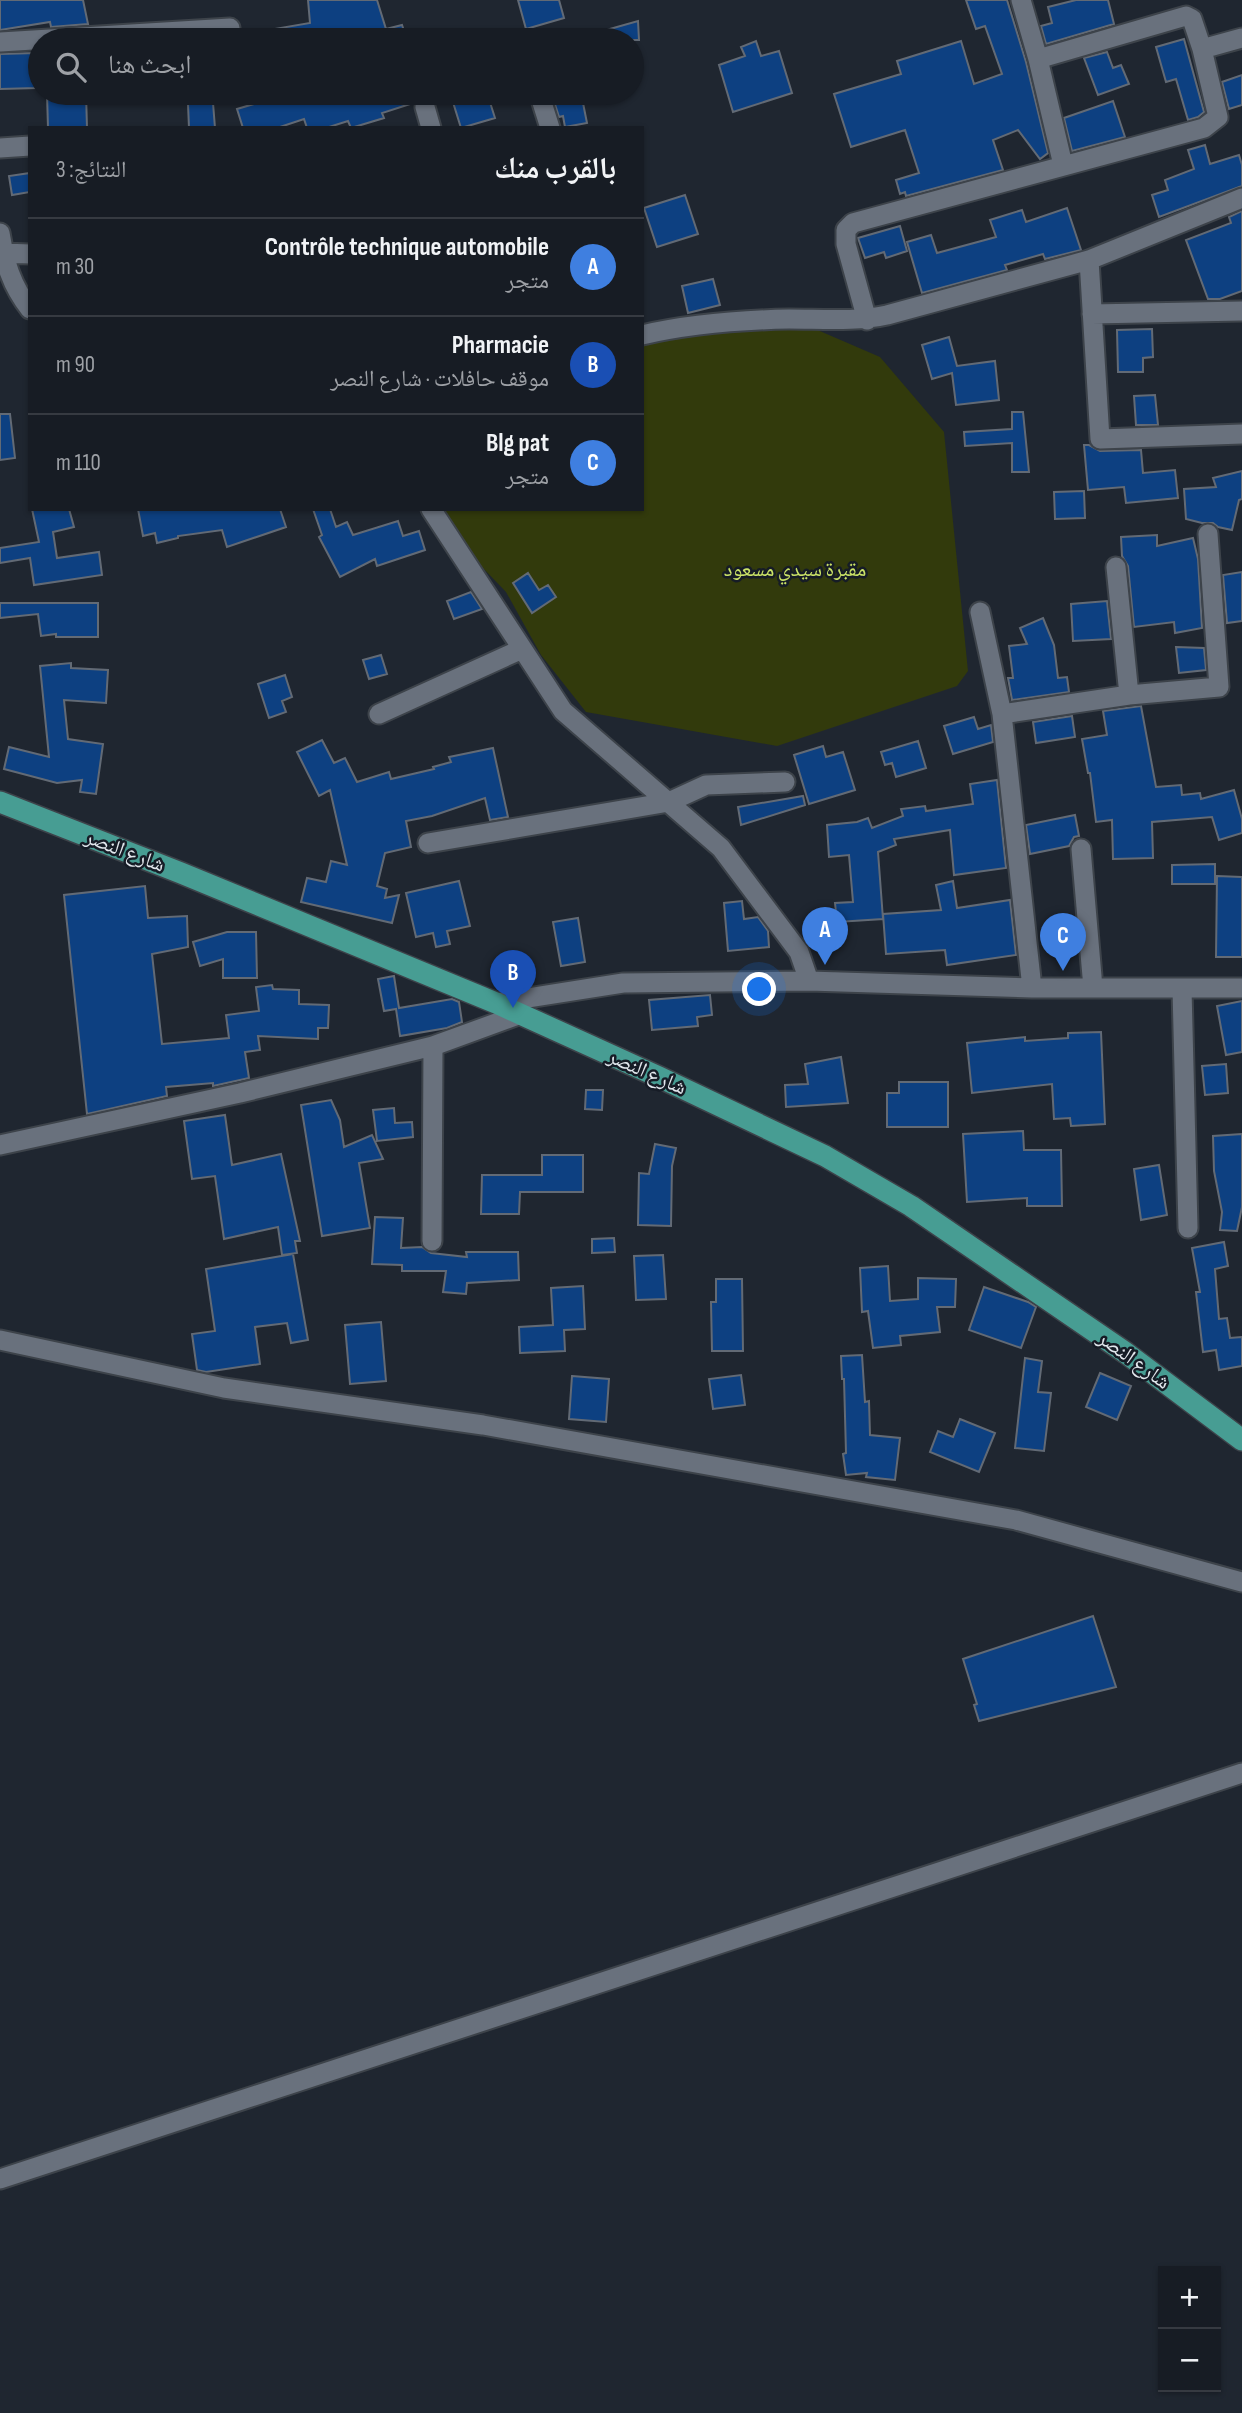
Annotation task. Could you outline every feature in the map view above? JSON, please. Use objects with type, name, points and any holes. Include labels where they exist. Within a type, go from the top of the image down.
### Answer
[{"type":"main road","name":"شارع النصر","points":[[3,808],[181,873],[496,1003],[825,1156],[911,1206],[1126,1353],[1242,1440]]},
{"type":"street","points":[[1021,0],[1063,166]]},
{"type":"street","points":[[867,320],[846,244],[846,230],[853,223],[1204,128],[1218,117],[1202,49],[1192,19],[1186,16],[1038,59]]},
{"type":"street","points":[[1202,49],[1242,38]]},
{"type":"street","points":[[0,42],[28,40]]},
{"type":"street","points":[[543,105],[549,126]]},
{"type":"street","points":[[425,107],[430,126]]},
{"type":"street","points":[[0,148],[28,146]]},
{"type":"street","points":[[644,335],[673,328],[787,319],[867,320],[1090,260],[1242,198]]},
{"type":"street","points":[[28,253],[2,243],[8,292],[28,307]]},
{"type":"street","points":[[1090,260],[1100,439],[1242,434]]},
{"type":"street","points":[[1092,314],[1242,311]]},
{"type":"street","points":[[432,511],[563,711],[721,848],[799,951],[809,981]]},
{"type":"street","points":[[1002,714],[1129,695],[1219,687],[1208,534]]},
{"type":"street","points":[[1115,567],[1129,695]]},
{"type":"street","points":[[980,612],[1002,714],[1032,988]]},
{"type":"street","points":[[379,714],[522,649]]},
{"type":"street","points":[[428,843],[669,803],[706,785],[785,782]]},
{"type":"street","points":[[1081,849],[1094,989]]},
{"type":"street","points":[[496,1003],[623,982],[809,981],[1032,988],[1242,988]]},
{"type":"street","points":[[1182,989],[1188,1228]]},
{"type":"street","points":[[0,1145],[240,1093],[433,1046],[517,1015]]},
{"type":"street","points":[[432,1241],[433,1046]]},
{"type":"street","points":[[0,1340],[224,1388],[483,1425],[1016,1520],[1242,1581]]},
{"type":"street","points":[[0,2179],[1242,1773]]},
{"type":"green space","name":"مقبرة سيدي مسعود","points":[[792,319],[880,357],[944,432],[968,671],[957,686],[777,746],[586,712],[541,655],[506,592],[457,541],[439,511],[644,511],[644,332]]},
{"type":"building","points":[[0,0],[83,0],[88,24],[51,27],[50,22],[0,30]]},
{"type":"building","points":[[308,0],[377,0],[386,28],[281,28],[310,23]]},
{"type":"building","points":[[518,0],[559,0],[564,18],[526,28]]},
{"type":"building","points":[[966,0],[1007,0],[1026,62],[1048,153],[1040,159],[1018,130],[993,140],[1003,170],[906,196],[905,192],[900,194],[896,180],[919,173],[905,130],[851,147],[834,94],[901,74],[897,61],[961,41],[974,84],[1002,74],[985,26],[976,29]]},
{"type":"building","points":[[1076,0],[1108,0],[1114,24],[1046,44],[1041,26],[1052,23],[1048,7]]},
{"type":"building","points":[[638,21],[638,28],[613,28]]},
{"type":"building","points":[[1184,39],[1204,112],[1188,120],[1176,79],[1166,82],[1156,47]]},
{"type":"building","points":[[756,41],[761,56],[779,51],[792,93],[733,112],[719,65],[745,56],[741,47]]},
{"type":"building","points":[[1107,52],[1113,68],[1121,65],[1129,84],[1098,95],[1084,58]]},
{"type":"building","points":[[28,53],[28,88],[0,89],[0,54]]},
{"type":"building","points":[[1242,75],[1242,105],[1229,109],[1222,82]]},
{"type":"building","points":[[1113,101],[1125,137],[1072,151],[1064,118]]},
{"type":"building","points":[[47,105],[86,105],[87,126],[48,126]]},
{"type":"building","points":[[188,105],[213,105],[215,126],[189,126]]},
{"type":"building","points":[[251,105],[407,105],[382,113],[384,118],[358,126],[350,126],[348,121],[332,126],[306,126],[304,119],[283,126],[242,126],[237,109]]},
{"type":"building","points":[[454,105],[491,105],[495,118],[460,126]]},
{"type":"building","points":[[555,105],[583,105],[587,123],[565,126],[563,116],[559,117]]},
{"type":"building","points":[[1205,145],[1210,164],[1239,155],[1242,186],[1159,217],[1152,195],[1168,190],[1165,180],[1194,169],[1188,150]]},
{"type":"building","points":[[28,173],[28,192],[12,195],[9,176]]},
{"type":"building","points":[[685,195],[698,234],[657,247],[644,208]]},
{"type":"building","points":[[1067,208],[1081,250],[1045,259],[1043,254],[1005,265],[1007,270],[922,293],[907,242],[931,235],[937,253],[996,237],[990,220],[1022,210],[1026,222]]},
{"type":"building","points":[[1242,211],[1242,291],[1220,299],[1208,299],[1186,240],[1231,223],[1229,217]]},
{"type":"building","points":[[900,226],[907,251],[886,258],[884,252],[865,258],[858,238]]},
{"type":"building","points":[[713,279],[720,305],[688,313],[682,286]]},
{"type":"building","points":[[1152,329],[1153,357],[1143,358],[1143,372],[1118,372],[1117,330]]},
{"type":"building","points":[[949,337],[957,366],[995,361],[999,400],[956,405],[952,373],[932,379],[922,345]]},
{"type":"building","points":[[1155,395],[1158,425],[1136,425],[1134,396]]},
{"type":"building","points":[[1012,412],[1023,412],[1029,472],[1012,472],[1012,443],[965,446],[964,432],[1012,429]]},
{"type":"building","points":[[0,414],[10,414],[15,458],[0,460]]},
{"type":"building","points":[[1084,445],[1100,451],[1141,450],[1143,473],[1175,470],[1178,498],[1126,503],[1124,487],[1088,490]]},
{"type":"building","points":[[1242,471],[1242,499],[1239,500],[1232,530],[1213,523],[1186,519],[1184,489],[1216,487],[1213,478]]},
{"type":"building","points":[[1084,491],[1085,518],[1055,519],[1054,492]]},
{"type":"building","points":[[32,511],[70,511],[74,527],[53,532],[57,558],[99,552],[102,575],[34,585],[30,558],[0,563],[0,548],[39,542]]},
{"type":"building","points":[[138,511],[281,511],[286,527],[227,547],[222,530],[178,536],[157,543],[155,533],[143,536]]},
{"type":"building","points":[[314,511],[331,511],[336,527],[347,522],[353,535],[398,521],[403,536],[419,531],[425,550],[377,566],[375,559],[340,577],[319,537],[322,535]]},
{"type":"building","points":[[1157,535],[1157,546],[1193,538],[1198,559],[1202,628],[1175,633],[1174,622],[1134,627],[1128,566],[1122,556],[1121,537]]},
{"type":"building","points":[[1242,572],[1242,621],[1227,623],[1223,575]]},
{"type":"building","points":[[528,573],[539,590],[548,585],[556,597],[532,613],[513,583]]},
{"type":"building","points":[[471,592],[482,609],[454,619],[447,601]]},
{"type":"building","points":[[1107,601],[1111,639],[1073,641],[1071,604]]},
{"type":"building","points":[[0,603],[98,603],[98,637],[56,637],[56,634],[41,636],[38,614],[0,618]]},
{"type":"building","points":[[1043,618],[1054,645],[1058,678],[1067,677],[1069,692],[1012,700],[1008,678],[1013,678],[1009,646],[1027,644],[1020,628]]},
{"type":"building","points":[[1176,647],[1204,648],[1206,670],[1179,673]]},
{"type":"building","points":[[381,655],[387,674],[369,679],[363,660]]},
{"type":"building","points":[[71,663],[71,668],[108,670],[106,703],[64,700],[68,739],[103,744],[96,794],[80,792],[82,780],[57,783],[4,769],[9,747],[49,757],[40,666]]},
{"type":"building","points":[[285,675],[292,697],[282,701],[286,712],[269,718],[258,684]]},
{"type":"building","points":[[1141,706],[1156,787],[1181,785],[1182,795],[1200,793],[1201,799],[1234,790],[1242,819],[1242,833],[1219,840],[1212,817],[1152,822],[1153,858],[1113,859],[1112,820],[1096,822],[1090,773],[1082,739],[1107,735],[1103,711]]},
{"type":"building","points":[[1072,716],[1075,737],[1036,743],[1033,722]]},
{"type":"building","points":[[974,717],[978,729],[991,725],[993,742],[953,754],[944,726]]},
{"type":"building","points":[[322,740],[334,763],[345,758],[357,782],[389,772],[391,779],[434,769],[433,767],[451,762],[449,757],[493,748],[508,817],[490,820],[485,798],[432,816],[406,821],[411,847],[385,853],[377,886],[387,889],[385,898],[399,895],[392,923],[301,902],[307,878],[326,882],[331,861],[347,865],[330,790],[319,796],[297,752]]},
{"type":"building","points":[[918,741],[926,768],[896,777],[892,763],[885,765],[881,752]]},
{"type":"building","points":[[823,746],[826,757],[843,752],[855,790],[809,804],[794,755]]},
{"type":"building","points":[[997,780],[1006,868],[954,875],[950,830],[894,839],[896,845],[878,852],[883,919],[837,922],[835,903],[853,902],[849,855],[829,857],[827,825],[868,818],[872,828],[903,816],[901,809],[925,806],[926,811],[973,804],[970,784]]},
{"type":"building","points":[[803,796],[805,805],[741,825],[738,807]]},
{"type":"building","points":[[1075,815],[1079,836],[1074,837],[1069,846],[1030,854],[1026,825]]},
{"type":"building","points":[[1215,864],[1215,884],[1172,884],[1172,865]]},
{"type":"building","points":[[1217,876],[1242,877],[1242,957],[1216,957]]},
{"type":"building","points":[[459,881],[470,926],[447,931],[450,944],[436,947],[433,933],[416,937],[406,893]]},
{"type":"building","points":[[953,881],[957,908],[1010,900],[1016,955],[947,965],[945,950],[886,954],[883,914],[941,910],[936,885]]},
{"type":"building","points":[[145,886],[148,918],[187,916],[188,947],[152,954],[162,1044],[229,1038],[226,1015],[259,1011],[256,987],[272,985],[273,989],[299,990],[299,1004],[329,1005],[328,1028],[318,1028],[318,1039],[258,1036],[260,1050],[245,1052],[249,1078],[213,1086],[213,1083],[166,1087],[167,1096],[87,1114],[64,895]]},
{"type":"building","points":[[742,901],[744,919],[758,917],[768,931],[769,947],[728,951],[724,903]]},
{"type":"building","points":[[578,918],[585,962],[561,966],[553,922]]},
{"type":"building","points":[[227,932],[256,932],[257,978],[223,978],[223,959],[200,966],[193,942]]},
{"type":"building","points":[[394,976],[399,1008],[452,999],[459,1002],[462,1022],[447,1028],[400,1036],[396,1009],[384,1011],[378,979]]},
{"type":"building","points":[[710,995],[712,1015],[697,1017],[698,1026],[652,1030],[649,1000]]},
{"type":"building","points":[[1242,1001],[1242,1052],[1226,1055],[1217,1006]]},
{"type":"building","points":[[1101,1032],[1105,1124],[1071,1126],[1070,1118],[1054,1119],[1052,1084],[972,1093],[967,1043],[1025,1037],[1025,1041],[1068,1038],[1068,1033]]},
{"type":"building","points":[[841,1057],[848,1103],[786,1107],[785,1085],[808,1084],[805,1064]]},
{"type":"building","points":[[1226,1064],[1228,1093],[1205,1095],[1202,1066]]},
{"type":"building","points":[[899,1082],[948,1082],[948,1127],[887,1127],[887,1093],[899,1093]]},
{"type":"building","points":[[586,1090],[603,1090],[602,1110],[585,1109]]},
{"type":"building","points":[[331,1100],[340,1120],[344,1147],[372,1135],[383,1159],[359,1163],[370,1228],[322,1236],[301,1105]]},
{"type":"building","points":[[394,1108],[395,1123],[412,1122],[413,1137],[377,1141],[373,1110]]},
{"type":"building","points":[[225,1115],[232,1165],[281,1154],[300,1241],[295,1241],[297,1253],[282,1255],[278,1227],[224,1239],[215,1176],[192,1179],[184,1121]]},
{"type":"building","points":[[1023,1131],[1024,1150],[1061,1150],[1062,1206],[1027,1206],[1027,1198],[967,1202],[963,1134]]},
{"type":"building","points":[[1242,1134],[1242,1207],[1237,1231],[1220,1230],[1222,1212],[1214,1171],[1213,1136]]},
{"type":"building","points":[[655,1144],[676,1148],[672,1166],[671,1226],[638,1225],[639,1173],[649,1174]]},
{"type":"building","points":[[542,1155],[583,1155],[583,1192],[520,1192],[519,1214],[481,1214],[482,1175],[542,1175]]},
{"type":"building","points":[[1159,1165],[1167,1215],[1141,1220],[1134,1169]]},
{"type":"building","points":[[375,1217],[403,1218],[401,1248],[422,1247],[431,1253],[467,1257],[466,1252],[518,1252],[519,1280],[467,1283],[466,1294],[443,1292],[446,1271],[402,1271],[402,1265],[372,1264]]},
{"type":"building","points":[[614,1238],[615,1252],[592,1253],[592,1239]]},
{"type":"building","points":[[1224,1242],[1228,1266],[1215,1269],[1219,1319],[1227,1318],[1230,1338],[1242,1337],[1242,1366],[1219,1370],[1216,1350],[1203,1352],[1196,1292],[1200,1292],[1192,1248]]},
{"type":"building","points":[[293,1254],[308,1340],[291,1343],[287,1323],[255,1327],[260,1364],[206,1372],[197,1370],[192,1334],[215,1331],[206,1269]]},
{"type":"building","points":[[663,1255],[666,1299],[636,1300],[634,1256]]},
{"type":"building","points":[[888,1266],[890,1301],[918,1299],[918,1278],[956,1279],[955,1307],[937,1307],[940,1332],[900,1336],[901,1345],[873,1348],[868,1311],[862,1312],[860,1268]]},
{"type":"building","points":[[716,1279],[742,1279],[743,1351],[712,1351],[711,1302],[716,1302]]},
{"type":"building","points":[[583,1286],[585,1329],[564,1330],[565,1351],[520,1353],[519,1327],[553,1325],[551,1288]]},
{"type":"building","points":[[984,1287],[1036,1307],[1021,1348],[969,1330]]},
{"type":"building","points":[[381,1322],[386,1381],[350,1384],[345,1325]]},
{"type":"building","points":[[862,1355],[865,1402],[869,1401],[870,1435],[900,1438],[895,1480],[866,1477],[867,1473],[846,1475],[843,1454],[846,1453],[841,1356]]},
{"type":"building","points":[[1025,1358],[1042,1361],[1038,1392],[1051,1393],[1044,1451],[1015,1448]]},
{"type":"building","points":[[1100,1373],[1131,1386],[1117,1420],[1086,1407]]},
{"type":"building","points":[[741,1375],[745,1405],[713,1409],[709,1379]]},
{"type":"building","points":[[572,1376],[609,1379],[606,1422],[569,1419]]},
{"type":"building","points":[[960,1419],[995,1433],[979,1472],[930,1452],[938,1431],[953,1437]]},
{"type":"building","points":[[1093,1616],[1116,1687],[979,1721],[974,1705],[977,1704],[963,1659]]},
{"type":"place","name":"Contrôle technique automobile","points":[[825,965]]},
{"type":"place","name":"Blg pat","points":[[1063,971]]},
{"type":"place","name":"Pharmacie","points":[[513,1008]]}]
